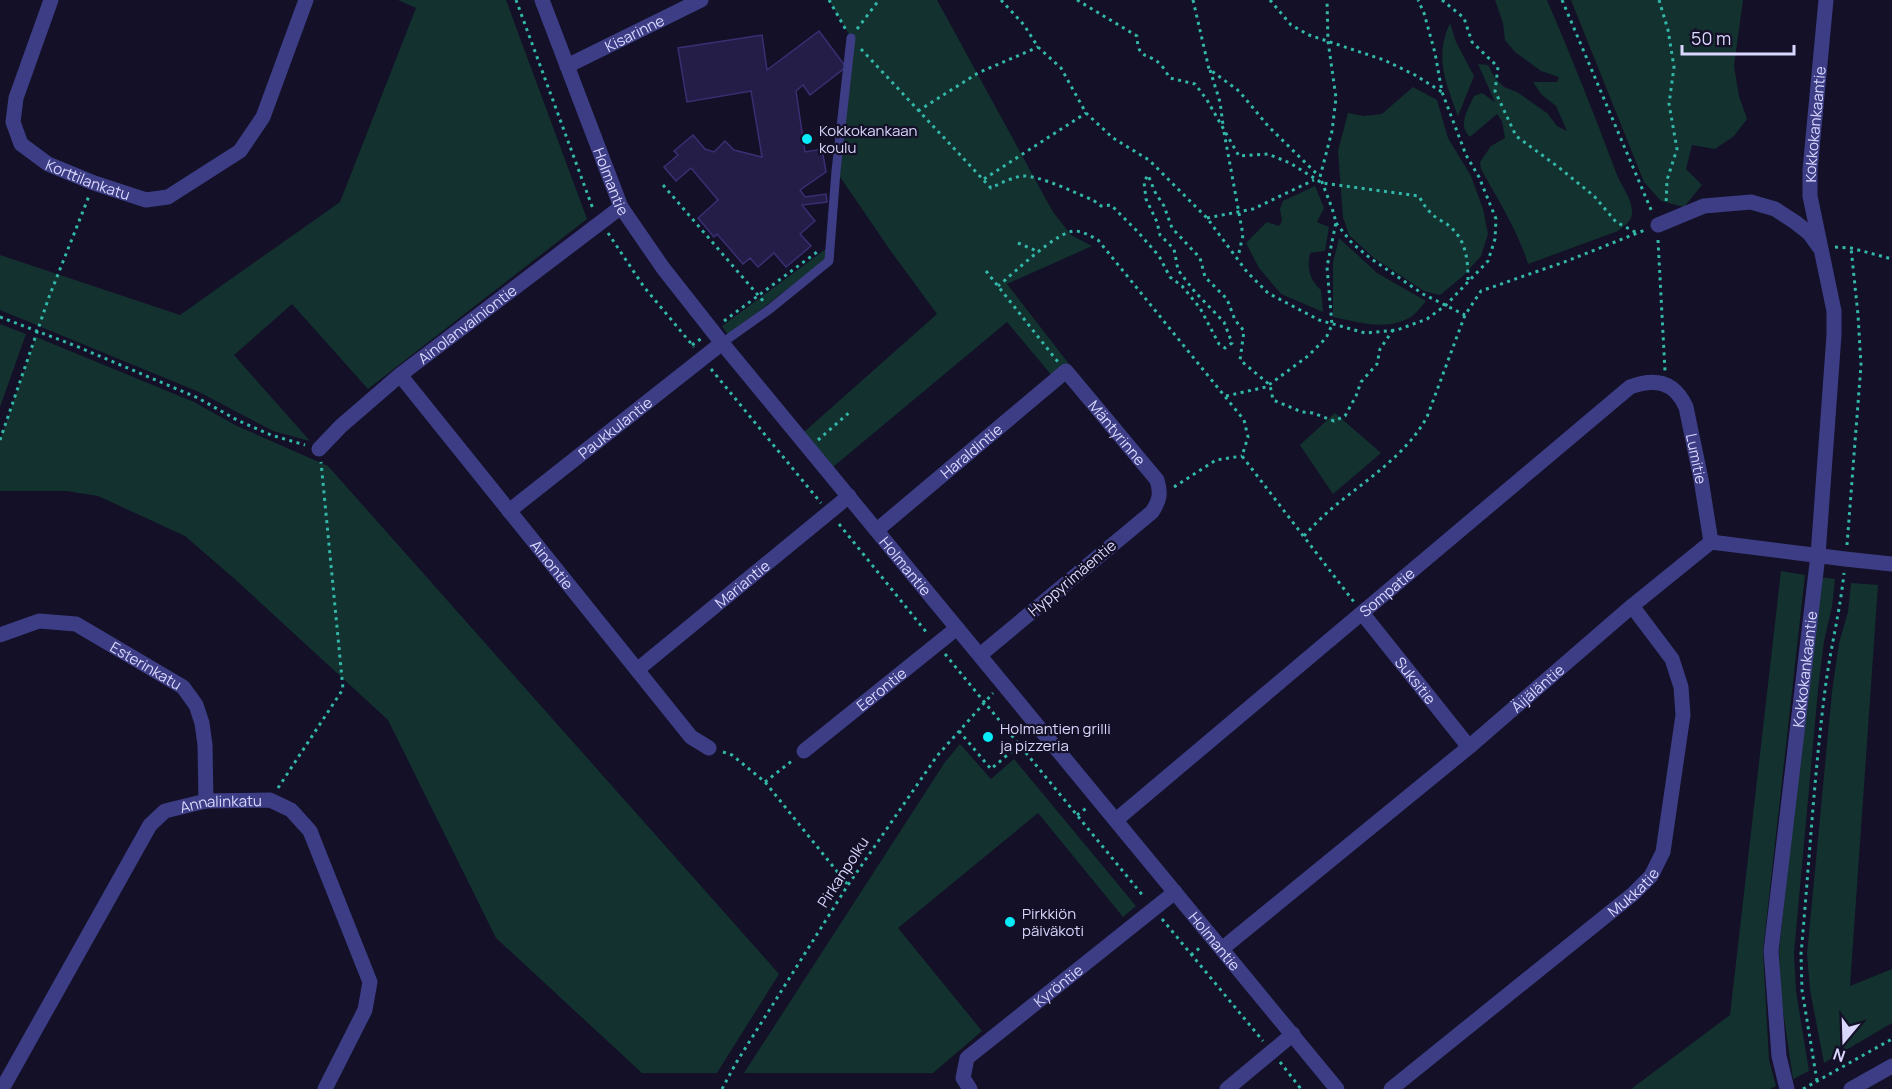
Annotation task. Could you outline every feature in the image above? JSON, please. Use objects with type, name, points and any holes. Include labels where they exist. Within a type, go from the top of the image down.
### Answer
[{"type":"street","name":"Korttilankatu","points":[[51,0],[16,98],[13,122],[21,144],[48,164],[94,183],[146,200],[168,197],[240,151],[263,117],[306,0]]},
{"type":"street","name":"Holmantie","points":[[542,0],[621,207],[663,268],[1337,1089]]},
{"type":"street","name":"Kisarinne","points":[[567,66],[701,0]]},
{"type":"street","name":"Kokkokankaantie","points":[[1788,1089],[1779,1056],[1771,951],[1818,555],[1834,335],[1834,311],[1810,196],[1810,170],[1826,0]]},
{"type":"street","points":[[1658,225],[1704,206],[1751,202],[1775,209],[1795,222],[1809,233],[1821,249]]},
{"type":"street","name":"Ainolanvainiontie","points":[[319,449],[341,426],[400,375],[621,207]]},
{"type":"street","name":"Paukkulantie","points":[[509,511],[702,358],[717,336]]},
{"type":"street","name":"Mäntyrinne","points":[[1066,371],[1157,480],[1160,497]]},
{"type":"street","name":"Haraldintie","points":[[877,530],[1066,371]]},
{"type":"street","name":"Ainontie","points":[[400,375],[691,737],[709,748]]},
{"type":"street","name":"Sompatie","points":[[1116,820],[1630,387],[1643,382],[1666,385]]},
{"type":"street","name":"Lumitie","points":[[1666,385],[1682,398],[1686,407],[1701,478],[1711,542]]},
{"type":"street","name":"Mariantie","points":[[637,670],[849,496]]},
{"type":"street","name":"Hyppyrimäentie","points":[[980,655],[1152,512],[1160,497]]},
{"type":"street","points":[[1711,542],[1892,564]]},
{"type":"street","name":"Äijäläntie","points":[[1223,948],[1468,747],[1632,606],[1711,542]]},
{"type":"street","name":"Mukkatie","points":[[1391,1089],[1633,894],[1651,876],[1663,852],[1683,715],[1681,687],[1672,659],[1632,606]]},
{"type":"street","name":"Suksitie","points":[[1362,613],[1468,747]]},
{"type":"street","name":"Esterinkatu","points":[[0,635],[39,621],[76,624],[183,687],[196,705],[202,723],[205,745],[206,801]]},
{"type":"street","name":"Eerontie","points":[[804,751],[957,628]]},
{"type":"street","name":"Annalinkatu","points":[[2,1089],[150,825],[165,811],[206,801],[270,800],[291,810],[310,831],[370,982],[365,1010],[325,1089]]},
{"type":"street","name":"Kyröntie","points":[[970,1089],[963,1078],[968,1058],[1175,892]]},
{"type":"street","points":[[1227,1089],[1293,1034]]},
{"type":"street","points":[[1851,1089],[1892,1066]]},
{"type":"lane","points":[[717,336],[770,309],[829,261],[851,38]]},
{"type":"path","points":[[516,0],[593,210],[644,287],[1301,1089]]},
{"type":"path","points":[[829,0],[851,38],[991,188],[1021,176],[1034,177],[1093,200],[1101,206],[1111,205],[1159,256],[1170,277],[1182,286],[1200,308],[1219,344],[1225,348],[1232,344],[1224,322],[1195,292],[1178,270],[1174,249],[1160,235],[1157,222],[1146,199],[1144,182],[1148,175],[1172,228],[1200,258],[1205,277],[1227,299],[1235,320],[1244,331],[1240,360],[1270,385],[1273,400],[1302,412],[1334,421],[1345,416],[1356,396],[1360,382],[1377,364],[1380,349],[1393,330]]},
{"type":"path","points":[[851,38],[879,0]]},
{"type":"path","points":[[1002,0],[1024,25],[1038,47],[1061,68],[1086,113],[1113,138],[1149,160],[1207,218],[1238,259],[1268,293],[1292,307],[1332,324],[1365,333],[1393,330],[1427,319],[1446,305],[1488,261],[1495,239],[1496,219],[1479,177],[1466,155],[1442,92],[1432,43],[1418,0]]},
{"type":"path","points":[[1077,0],[1137,36],[1137,47],[1144,56],[1160,63],[1170,78],[1195,84],[1207,100],[1239,156],[1268,154],[1290,163],[1322,183],[1419,196],[1425,208],[1448,224],[1464,244],[1468,259],[1468,282]]},
{"type":"path","points":[[1193,0],[1209,69],[1220,102],[1243,235],[1238,259]]},
{"type":"path","points":[[1270,0],[1291,25],[1309,35],[1384,60],[1415,75],[1442,92]]},
{"type":"path","points":[[1320,177],[1332,131],[1336,98],[1328,40],[1327,0]]},
{"type":"path","points":[[1442,0],[1464,18],[1472,42],[1498,67],[1495,91],[1516,136],[1594,196],[1616,222],[1637,233]]},
{"type":"path","points":[[1562,0],[1658,225]]},
{"type":"path","points":[[1659,0],[1668,30],[1674,67],[1669,105],[1677,149],[1667,180],[1666,209],[1658,225],[1657,242],[1666,385]]},
{"type":"path","points":[[918,111],[978,73],[1038,47]]},
{"type":"path","points":[[1209,69],[1239,91],[1268,126],[1320,177],[1336,222],[1352,243],[1423,294],[1465,315]]},
{"type":"path","points":[[984,179],[1086,113]]},
{"type":"path","points":[[1207,218],[1253,209],[1320,177]]},
{"type":"path","points":[[0,440],[49,297],[94,183]]},
{"type":"path","points":[[663,185],[770,309]]},
{"type":"path","points":[[1226,396],[1270,385],[1308,356],[1326,338],[1332,324],[1327,267],[1336,222]]},
{"type":"path","points":[[1303,537],[1328,511],[1399,454],[1419,430],[1465,315],[1481,291],[1567,261],[1658,225]]},
{"type":"path","points":[[998,286],[1059,236],[1074,230],[1089,234],[1098,240],[1244,420],[1248,436],[1242,456]]},
{"type":"path","points":[[692,345],[717,336],[758,295],[831,242]]},
{"type":"path","points":[[1018,243],[1039,252]]},
{"type":"path","points":[[1818,1081],[1802,990],[1801,954],[1825,692],[1831,643],[1840,609],[1861,365],[1851,248]]},
{"type":"path","points":[[1821,249],[1851,248],[1892,259]]},
{"type":"path","points":[[986,271],[1066,371]]},
{"type":"path","points":[[0,317],[198,398],[237,420],[271,435],[319,449],[343,689],[270,800]]},
{"type":"path","points":[[809,448],[852,411]]},
{"type":"path","points":[[1242,456],[1362,613]]},
{"type":"path","points":[[1160,497],[1216,460],[1242,456]]},
{"type":"path","name":"Pirkanpolku","points":[[722,1089],[848,885],[937,756],[1002,682]]},
{"type":"path","points":[[958,731],[991,769],[1019,745]]},
{"type":"path","points":[[709,748],[732,755],[765,782],[848,885]]},
{"type":"path","points":[[765,782],[804,751]]},
{"type":"path","points":[[1803,1089],[1892,1039]]},
{"type":"green space","points":[[398,0],[506,0],[587,219],[368,389],[292,304],[234,355],[310,441],[273,431],[199,392],[0,310],[0,255],[180,315],[340,202],[416,8]]},
{"type":"green space","points":[[829,0],[937,0],[1053,212],[1071,235],[1092,246],[1007,284],[1069,364],[1053,377],[1007,322],[833,467],[804,432],[937,314],[836,171],[851,38]]},
{"type":"green space","points":[[1495,0],[1547,0],[1632,209],[1627,224],[1618,231],[1528,264],[1513,228],[1481,169],[1480,162],[1491,146],[1505,138],[1502,121],[1497,114],[1470,137],[1464,128],[1465,117],[1474,96],[1482,93],[1495,102],[1478,64],[1488,65],[1495,78],[1504,87],[1517,92],[1547,113],[1557,126],[1567,131],[1556,106],[1541,94],[1533,82],[1557,82],[1559,77],[1541,71],[1515,52],[1505,40],[1503,23]]},
{"type":"green space","points":[[1571,0],[1743,0],[1734,66],[1739,96],[1747,119],[1734,136],[1715,149],[1692,145],[1686,169],[1702,185],[1684,207],[1661,201],[1644,182]]},
{"type":"green space","points":[[1450,23],[1456,42],[1474,76],[1458,116],[1446,81],[1442,59],[1445,35]]},
{"type":"green space","points":[[1413,87],[1437,100],[1448,138],[1471,176],[1483,209],[1488,234],[1481,256],[1463,276],[1440,295],[1424,291],[1374,258],[1349,235],[1343,217],[1338,151],[1348,113],[1363,116],[1382,114]]},
{"type":"green space","points":[[1315,186],[1324,208],[1317,222],[1329,227],[1325,251],[1310,253],[1309,258],[1311,277],[1321,290],[1323,312],[1281,294],[1259,268],[1246,243],[1267,222],[1279,226],[1282,221],[1280,209],[1283,201]]},
{"type":"green space","points":[[1339,238],[1377,273],[1426,301],[1418,311],[1400,322],[1381,325],[1333,317],[1333,263]]},
{"type":"green space","points":[[827,248],[826,259],[728,335],[722,326]]},
{"type":"green space","points":[[0,324],[26,334],[0,407]]},
{"type":"green space","points":[[36,337],[194,402],[237,426],[328,466],[779,974],[717,1073],[642,1073],[496,938],[388,720],[185,536],[98,496],[66,491],[0,491],[0,440]]},
{"type":"green space","points":[[1335,413],[1381,453],[1333,494],[1300,445]]},
{"type":"green space","points":[[1781,571],[1805,575],[1763,951],[1769,1060],[1776,1086],[1770,1089],[1631,1089],[1730,1015]]},
{"type":"green space","points":[[1819,577],[1835,579],[1818,690],[1794,953],[1796,991],[1809,1071],[1793,1079],[1781,997],[1779,951]]},
{"type":"green space","points":[[1851,583],[1878,585],[1850,986],[1892,969],[1892,1023],[1824,1063],[1810,990],[1807,954],[1832,692],[1839,643],[1848,612]]},
{"type":"green space","points":[[960,744],[991,779],[1014,759],[1136,906],[1123,917],[1038,813],[898,928],[982,1031],[933,1073],[744,1073],[945,762]]},
{"type":"building","points":[[819,31],[846,67],[810,95],[803,85],[796,91],[805,152],[822,149],[826,172],[800,190],[805,197],[826,194],[827,202],[802,205],[815,221],[800,234],[811,246],[786,267],[774,253],[758,267],[750,258],[743,264],[717,234],[714,237],[698,218],[718,200],[691,168],[676,181],[664,167],[678,155],[674,151],[693,135],[705,149],[714,152],[725,141],[734,150],[762,157],[751,91],[687,102],[678,48],[762,35],[767,70]]},
{"type":"place","name":"Kokkokankaan koulu","points":[[807,139]]},
{"type":"place","name":"Holmantien grilli ja pizzeria","points":[[988,737]]},
{"type":"place","name":"Pirkkiön päiväkoti","points":[[1010,922]]}]
